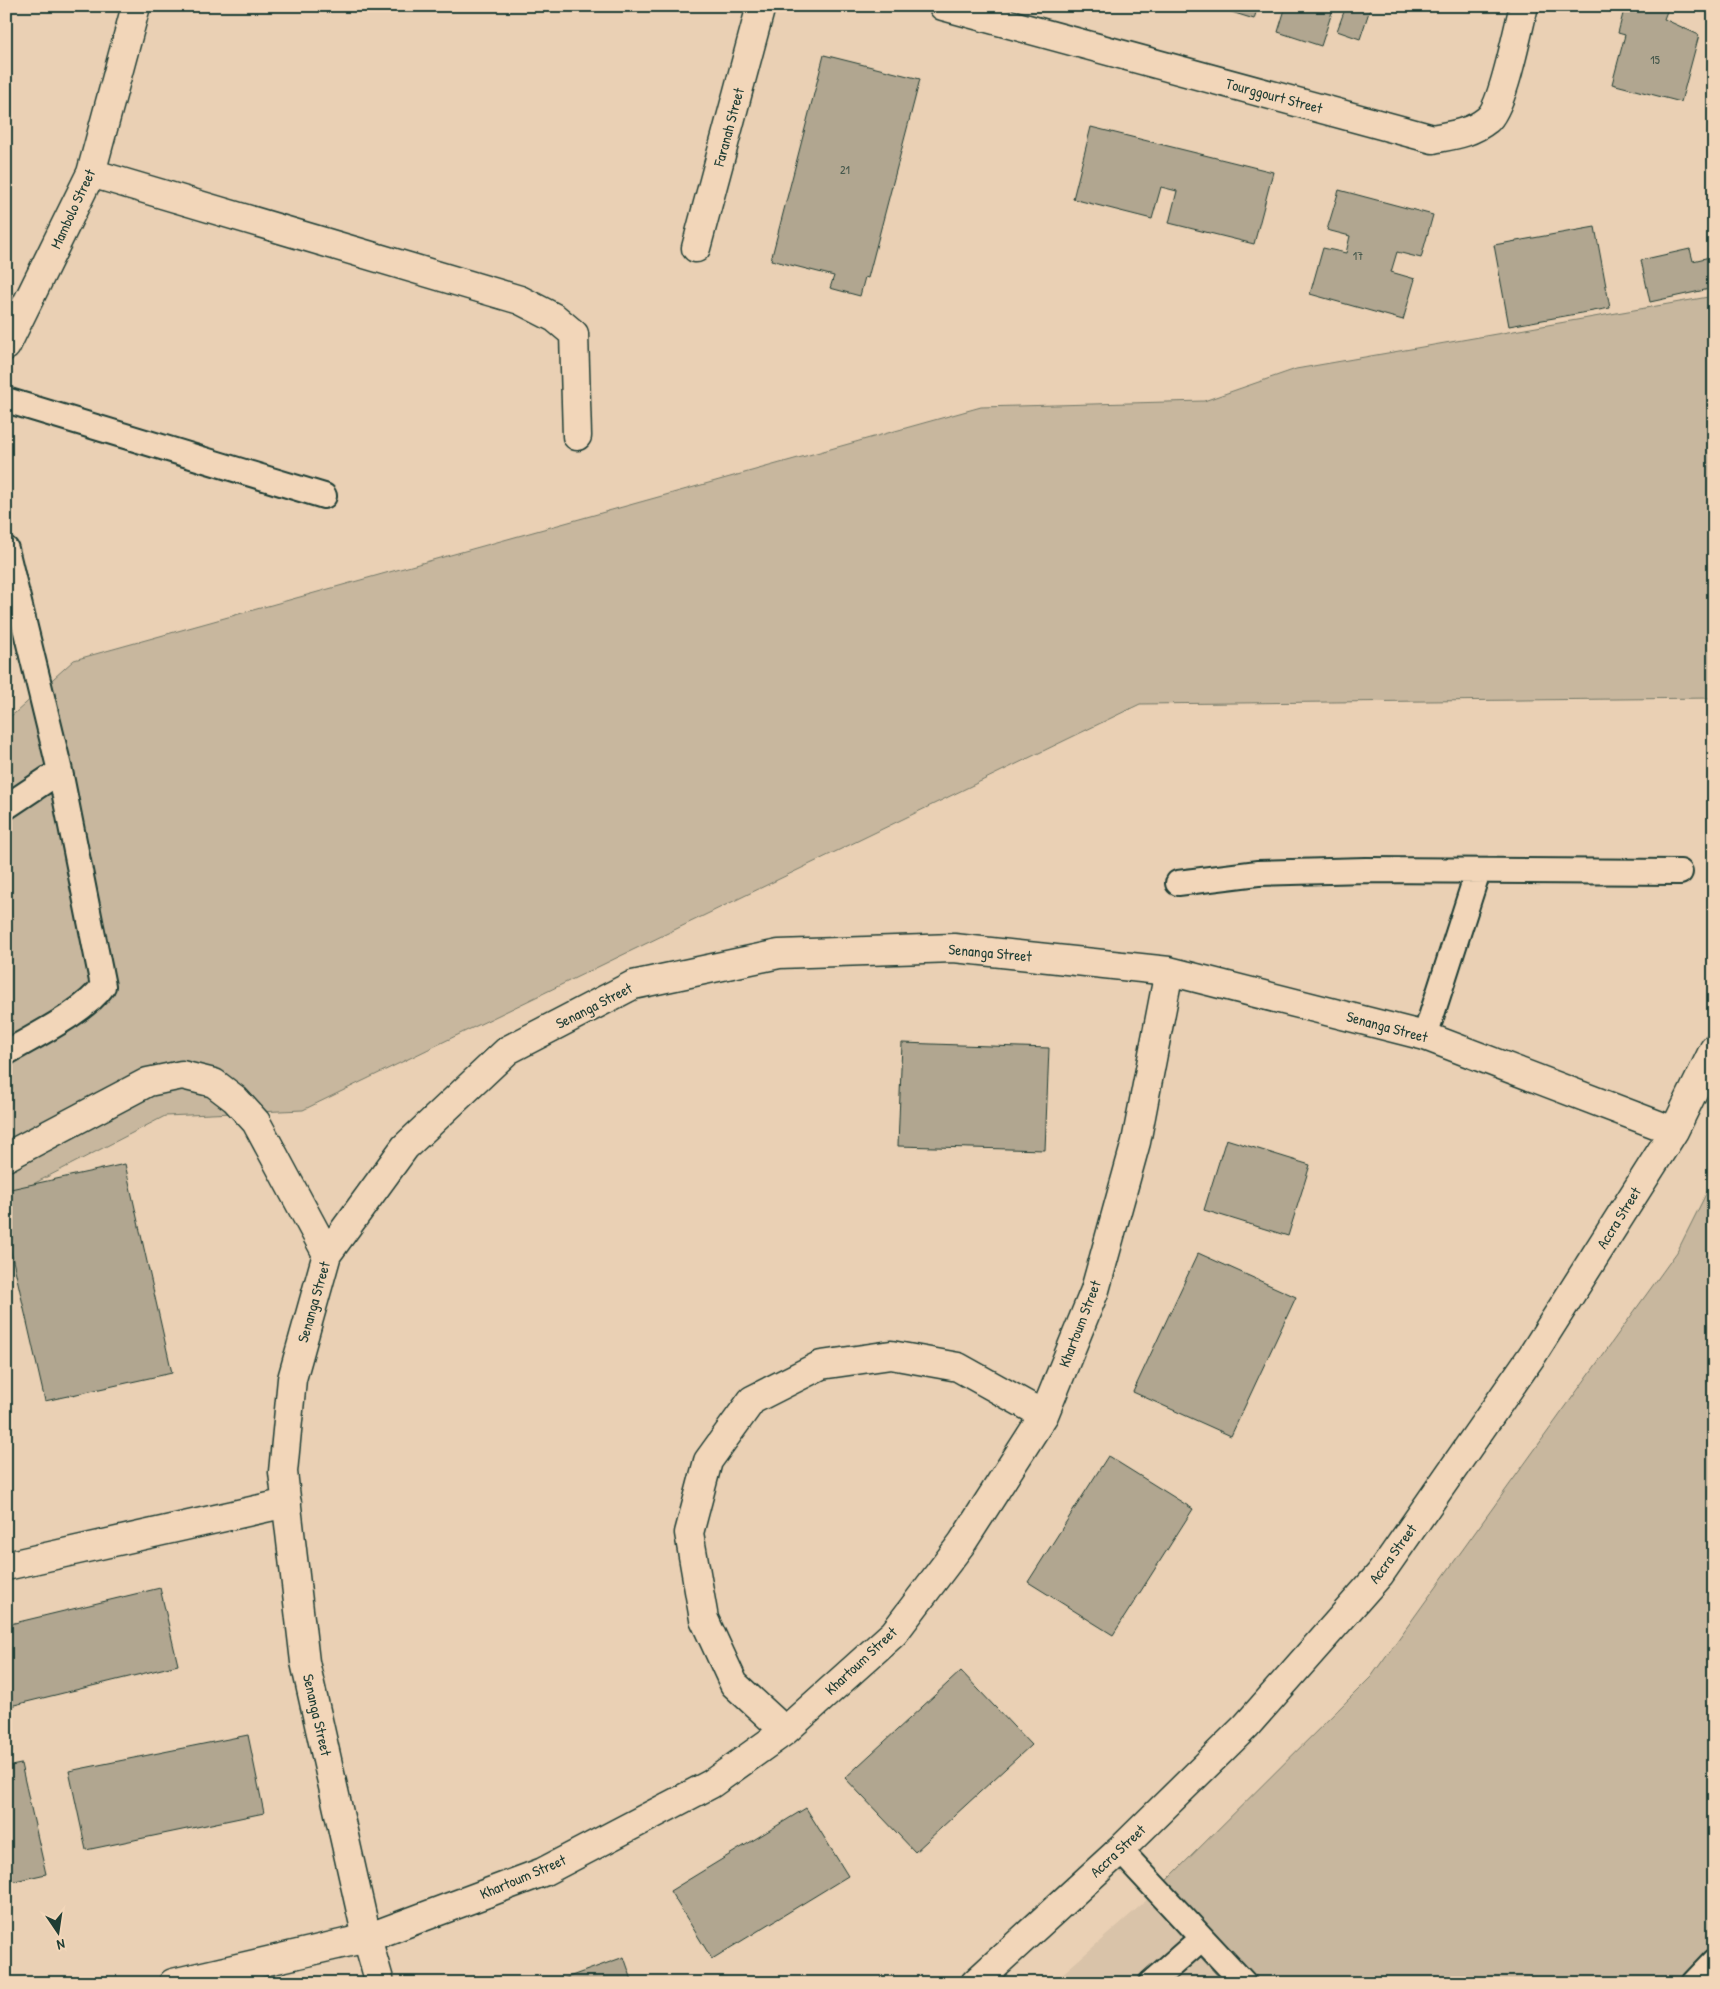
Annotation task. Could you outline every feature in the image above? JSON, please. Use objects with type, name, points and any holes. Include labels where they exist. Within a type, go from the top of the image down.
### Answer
[{"type":"street","name":"Mambolo Street","points":[[6,346],[92,173],[136,6]]},
{"type":"street","name":"Faranah Street","points":[[696,248],[762,6]]},
{"type":"street","name":"Tourggourt Street","points":[[943,6],[1433,139],[1464,134],[1489,119],[1501,94],[1524,6]]},
{"type":"street","points":[[92,173],[520,300],[555,318],[574,334],[577,436]]},
{"type":"street","name":"Senanga Street","points":[[380,1983],[367,1938],[305,1662],[283,1472],[292,1379],[328,1254],[405,1147],[508,1050],[633,985],[779,954],[954,948],[1169,971],[1425,1036],[1674,1131]]},
{"type":"street","name":"Khartoum Street","points":[[173,1983],[367,1938],[543,1872],[711,1784],[785,1731],[894,1633],[962,1543],[1044,1414],[1095,1290],[1136,1142],[1169,971]]},
{"type":"street","name":"Accra Street","points":[[975,1983],[1120,1850],[1246,1726],[1380,1574],[1533,1354],[1674,1131],[1714,1049]]},
{"type":"street","points":[[6,1157],[148,1082],[182,1075],[214,1083],[235,1099],[256,1122],[328,1254]]},
{"type":"street","points":[[785,1731],[734,1684],[704,1619],[689,1533],[708,1461],[752,1400],[821,1365],[891,1355],[958,1367],[1044,1414]]},
{"type":"street","points":[[6,1566],[286,1503]]},
{"type":"lane","points":[[6,400],[324,496]]},
{"type":"lane","points":[[6,549],[60,771],[103,986],[96,995],[75,1011],[6,1053]]},
{"type":"lane","points":[[6,807],[60,771]]},
{"type":"lane","points":[[1178,883],[1258,874],[1366,870],[1680,872]]},
{"type":"lane","points":[[1425,1036],[1478,871]]},
{"type":"lane","points":[[1120,1850],[1244,1983]]},
{"type":"lane","points":[[1151,1983],[1202,1938]]},
{"type":"lane","points":[[1694,1983],[1714,1962]]},
{"type":"shaded area","points":[[1714,296],[1714,698],[1140,704],[303,1110],[165,1116],[6,1198],[6,719],[74,660],[981,407],[1204,401],[1296,369]]},
{"type":"shaded area","points":[[1714,1178],[1714,1983],[1224,1983],[1148,1899],[1371,1677],[1677,1252]]},
{"type":"shaded area","points":[[1148,1899],[1224,1983],[1052,1983]]},
{"type":"building","points":[[1227,6],[1258,6],[1254,19],[1225,10]]},
{"type":"building","points":[[1286,6],[1334,6],[1321,46],[1278,32]]},
{"type":"building","points":[[1335,6],[1371,6],[1360,39],[1337,31],[1345,9]]},
{"type":"building","points":[[1625,6],[1669,6],[1664,19],[1699,35],[1681,102],[1612,84],[1625,35],[1618,33]]},
{"type":"building","points":[[824,55],[920,79],[868,278],[865,277],[860,296],[830,288],[834,276],[771,260]]},
{"type":"building","points":[[1091,127],[1273,172],[1254,244],[1169,223],[1177,191],[1161,187],[1152,219],[1073,199]]},
{"type":"building","points":[[1339,190],[1433,215],[1421,258],[1397,252],[1391,272],[1415,279],[1403,320],[1310,294],[1323,248],[1346,253],[1350,236],[1327,230]]},
{"type":"building","points":[[1595,227],[1610,308],[1509,326],[1494,245]]},
{"type":"building","points":[[1690,249],[1693,261],[1714,256],[1714,288],[1650,302],[1641,260]]},
{"type":"building","points":[[902,1043],[1049,1048],[1045,1150],[898,1146]]},
{"type":"building","points":[[1226,1139],[1310,1165],[1288,1236],[1204,1210]]},
{"type":"building","points":[[125,1164],[172,1373],[45,1401],[6,1230],[6,1190]]},
{"type":"building","points":[[1198,1253],[1296,1297],[1231,1436],[1133,1392]]},
{"type":"building","points":[[1108,1456],[1193,1509],[1113,1635],[1028,1582]]},
{"type":"building","points":[[160,1588],[178,1665],[6,1707],[6,1625]]},
{"type":"building","points":[[961,1671],[1031,1745],[915,1852],[845,1778]]},
{"type":"building","points":[[248,1735],[264,1813],[86,1850],[69,1771]]},
{"type":"building","points":[[21,1764],[46,1874],[6,1883],[6,1767]]},
{"type":"building","points":[[806,1808],[848,1876],[712,1959],[670,1891]]},
{"type":"building","points":[[624,1957],[633,1983],[552,1983]]}]
